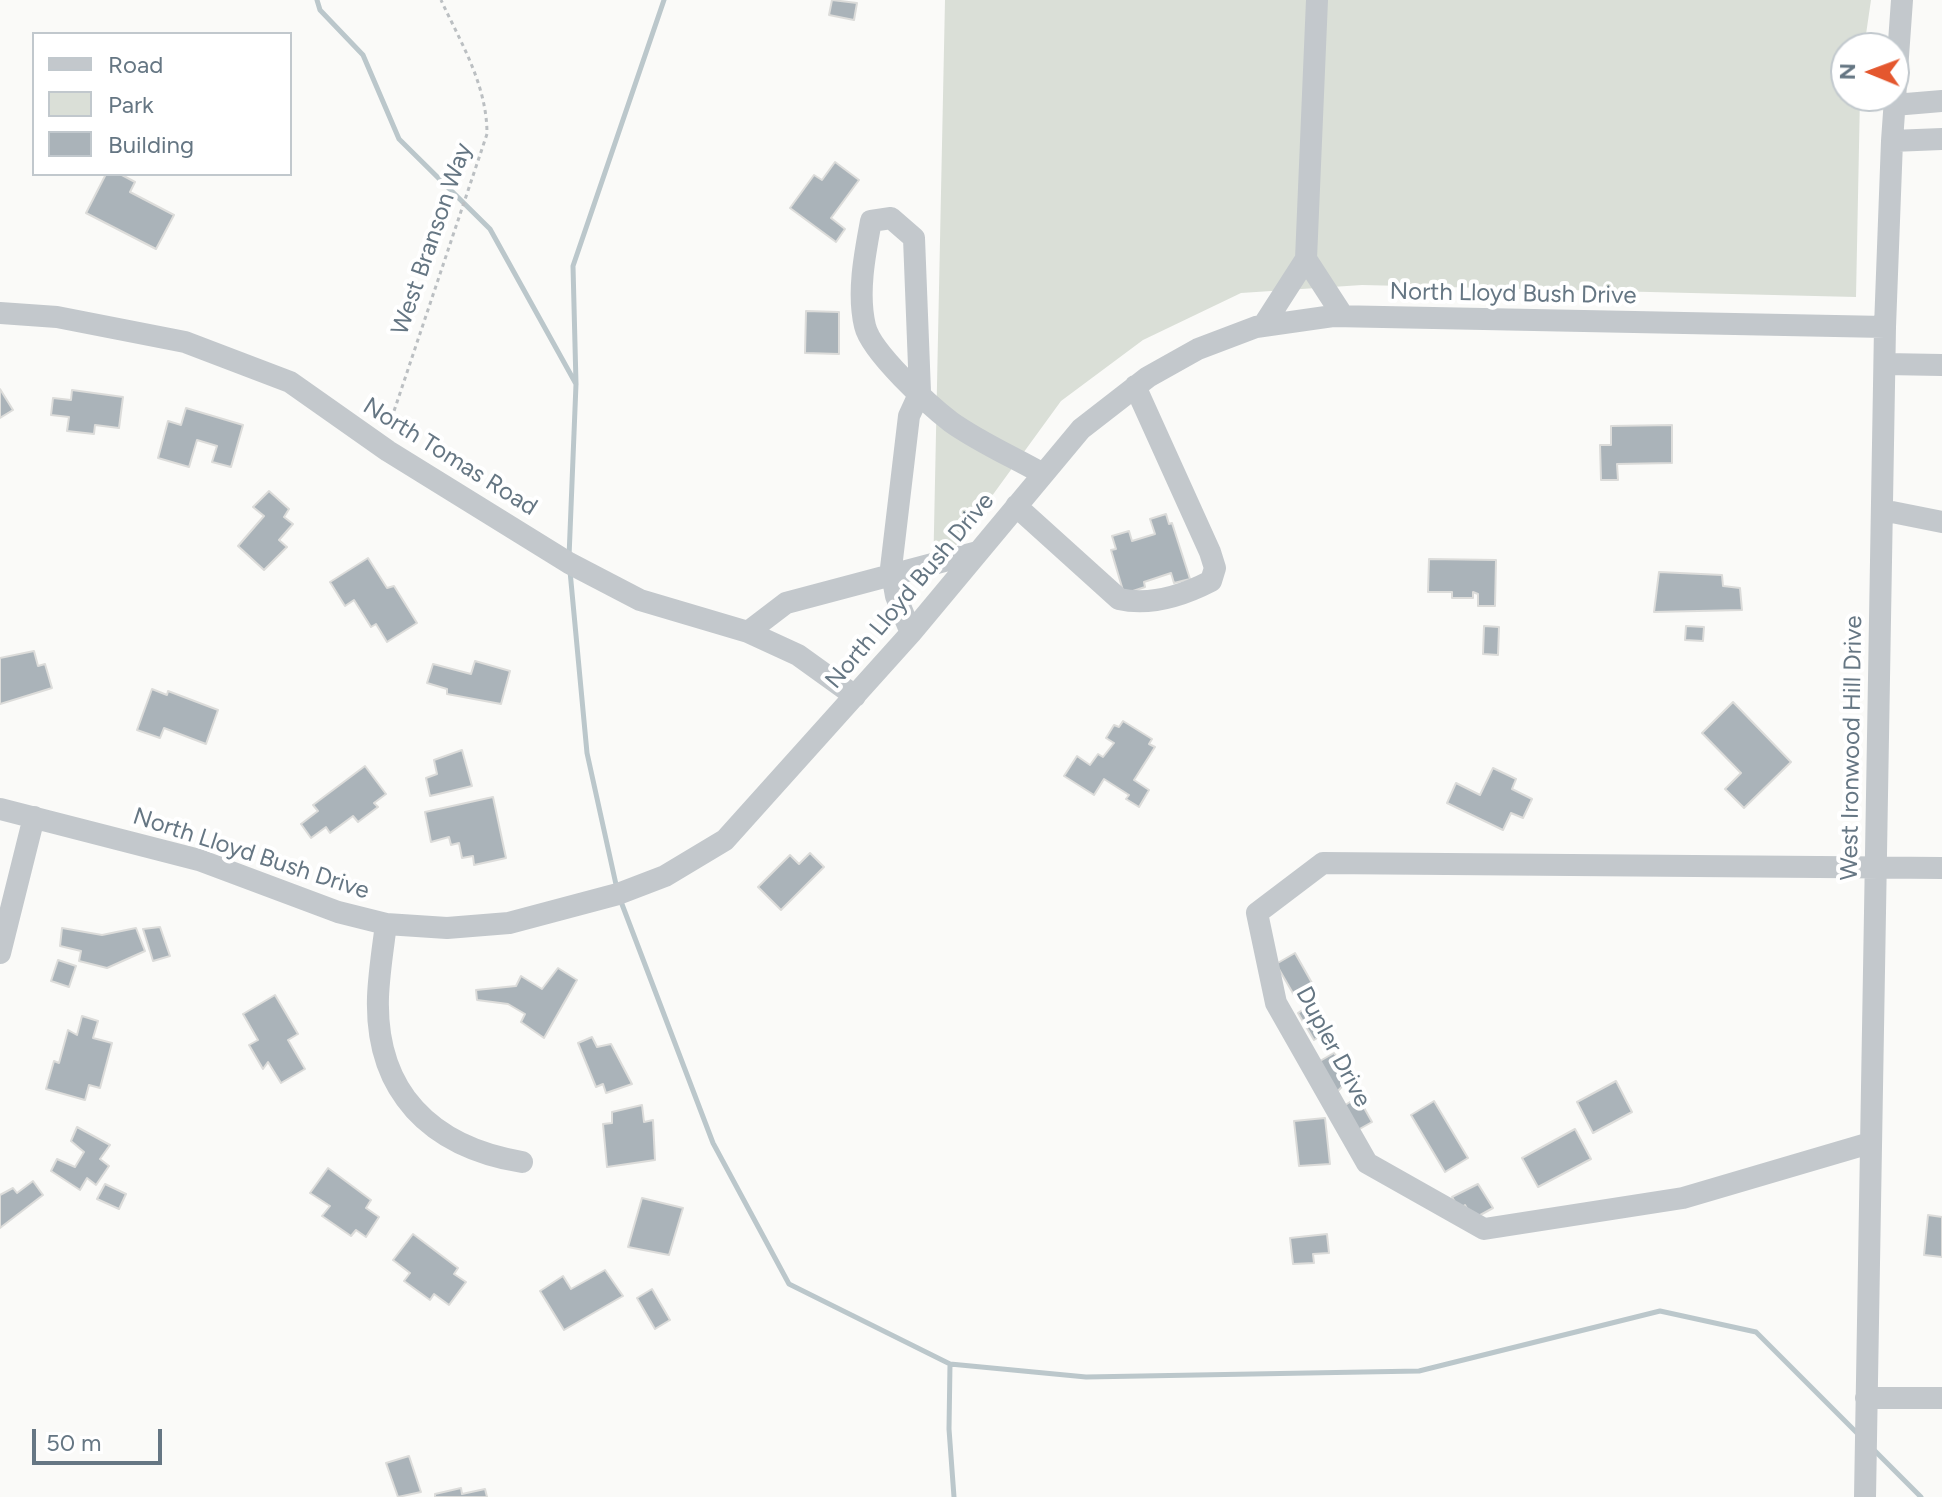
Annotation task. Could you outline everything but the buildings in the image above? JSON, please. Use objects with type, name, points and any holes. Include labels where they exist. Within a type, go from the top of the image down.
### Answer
[{"type":"street","points":[[1263,326],[1306,259],[1317,0]]},
{"type":"street","name":"West Ironwood Hill Drive","points":[[1900,32],[1902,0]]},
{"type":"street","points":[[1910,104],[1942,101]]},
{"type":"street","name":"West Ironwood Hill Drive","points":[[1865,1497],[1885,327],[1894,112]]},
{"type":"street","points":[[1892,141],[1942,139]]},
{"type":"street","points":[[911,633],[896,596],[892,574],[900,474],[909,416],[920,392],[914,238],[891,218],[871,221],[863,261],[865,327],[883,356],[920,392],[951,422],[1043,474]]},
{"type":"street","points":[[1306,259],[1343,316]]},
{"type":"street","name":"North Tomas Road","points":[[0,313],[57,317],[185,342],[290,382],[383,447],[569,563],[640,600],[748,632],[798,655],[855,696]]},
{"type":"street","name":"North Lloyd Bush Drive","points":[[0,809],[199,860],[338,912],[386,924],[447,928],[509,923],[618,894],[665,876],[725,840],[911,633],[1081,429],[1135,386],[1198,349],[1263,326],[1343,316],[1885,327]]},
{"type":"street","points":[[1885,364],[1942,365]]},
{"type":"street","points":[[1016,506],[1119,599],[1136,603],[1190,592],[1211,581],[1215,568],[1210,552],[1135,386]]},
{"type":"street","points":[[1882,510],[1942,522]]},
{"type":"street","points":[[748,632],[786,603],[978,552]]},
{"type":"street","points":[[0,953],[34,817]]},
{"type":"street","name":"Dupler Drive","points":[[1870,1143],[1683,1198],[1484,1229],[1367,1163],[1276,1003],[1257,913],[1323,863],[1876,867]]},
{"type":"street","points":[[1876,867],[1942,868]]},
{"type":"street","points":[[386,924],[378,998],[383,1053],[400,1093],[426,1123],[459,1145],[484,1156],[522,1162]]},
{"type":"street","points":[[1866,1398],[1942,1398]]},
{"type":"path","name":"West Branson Way","points":[[383,447],[487,134],[487,108],[478,79],[441,0]]},
{"type":"green space","points":[[945,0],[1871,0],[1866,32],[1830,32],[1830,112],[1860,112],[1856,297],[1362,285],[1241,293],[1143,340],[1061,401],[933,577]]},
{"type":"waterway","points":[[317,0],[320,10],[363,55],[399,139],[490,229],[576,384]]},
{"type":"waterway","points":[[569,557],[576,384],[573,266],[664,0]]},
{"type":"waterway","points":[[570,571],[587,753],[617,889]]},
{"type":"waterway","points":[[620,899],[713,1143],[789,1284],[950,1364],[1086,1377],[1419,1371],[1660,1311],[1756,1332],[1858,1434]]},
{"type":"waterway","points":[[950,1364],[949,1429],[954,1497]]},
{"type":"waterway","points":[[1874,1450],[1921,1497]]}]
